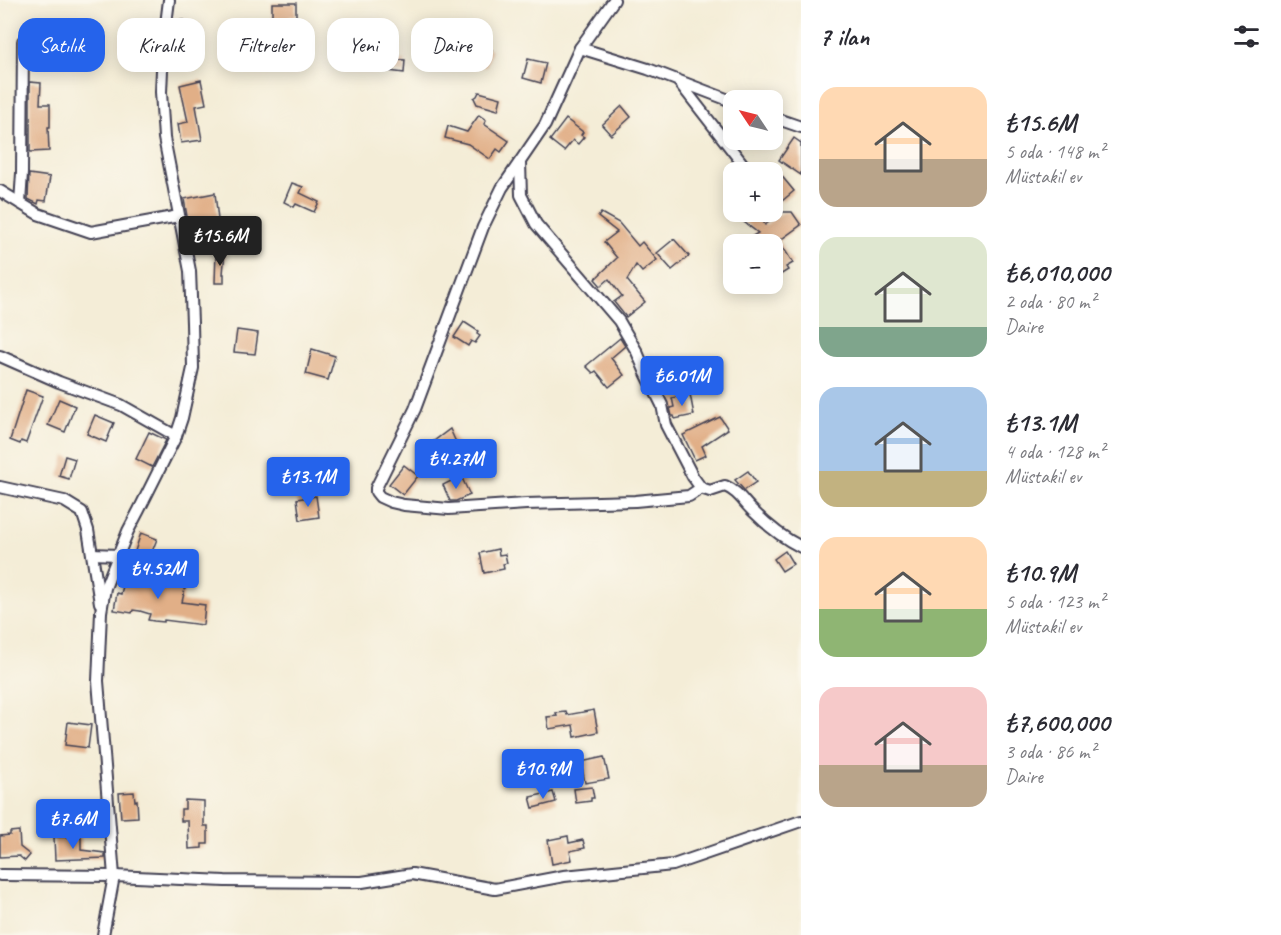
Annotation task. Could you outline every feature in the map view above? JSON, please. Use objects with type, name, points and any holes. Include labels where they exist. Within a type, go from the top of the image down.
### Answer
[{"type":"street","points":[[103,935],[114,876],[98,681],[101,612],[105,588],[128,531],[176,436],[193,368],[190,271],[164,138],[161,92],[163,48],[169,0]]},
{"type":"street","points":[[614,0],[580,48],[545,125],[502,188],[483,227],[415,409],[376,492],[380,497],[404,506],[449,509],[636,501],[689,496],[701,488]]},
{"type":"street","points":[[580,48],[648,69],[723,98]]},
{"type":"street","points":[[20,203],[22,72]]},
{"type":"street","points":[[678,81],[741,162]]},
{"type":"street","points":[[783,121],[801,127]]},
{"type":"street","points":[[520,163],[521,195],[536,224],[619,321],[637,352],[662,405],[666,425],[701,488],[710,492],[725,486],[736,491],[743,502],[773,530],[801,547]]},
{"type":"street","points":[[0,191],[38,214],[92,232],[179,216]]},
{"type":"street","points":[[0,356],[120,405],[176,436]]},
{"type":"street","points":[[0,487],[64,501],[82,512],[88,530],[101,612]]},
{"type":"street","points":[[92,554],[119,555]]},
{"type":"street","points":[[0,876],[114,876],[225,881],[362,882],[412,874],[495,889],[564,876],[673,865],[801,821]]},
{"type":"building","points":[[272,3],[296,3],[296,17],[272,18]]},
{"type":"building","points":[[528,59],[546,63],[541,83],[523,78]]},
{"type":"building","points":[[399,60],[405,60],[404,73],[396,72],[399,72]]},
{"type":"building","points":[[201,80],[206,104],[196,106],[202,140],[181,143],[178,124],[188,122],[180,85]]},
{"type":"building","points":[[30,82],[41,83],[40,104],[50,104],[49,151],[30,152]]},
{"type":"building","points":[[479,92],[501,98],[498,110],[477,104],[474,98]]},
{"type":"building","points":[[622,106],[631,117],[611,135],[602,125]]},
{"type":"building","points":[[479,115],[486,120],[484,124],[509,141],[501,152],[497,149],[490,159],[468,144],[445,138],[448,126],[467,132]]},
{"type":"building","points":[[566,119],[583,132],[581,135],[584,137],[578,144],[573,140],[564,151],[550,140]]},
{"type":"building","points":[[794,138],[801,143],[801,175],[779,160]]},
{"type":"building","points":[[29,174],[50,177],[46,201],[39,200],[38,204],[28,199]]},
{"type":"building","points":[[783,178],[794,191],[783,200]]},
{"type":"building","points":[[292,183],[303,187],[300,193],[319,202],[314,212],[296,204],[294,207],[284,202]]},
{"type":"building","points":[[215,193],[218,220],[199,224],[199,220],[188,222],[184,199]]},
{"type":"building","points":[[783,212],[792,212],[801,225],[783,238],[783,234],[756,234],[758,233],[744,222],[763,222],[765,225],[769,222],[783,222]]},
{"type":"building","points":[[601,213],[619,223],[638,246],[642,242],[657,260],[642,272],[636,265],[627,280],[645,302],[626,317],[614,302],[622,296],[609,279],[601,286],[595,279],[617,258],[604,242],[617,232],[598,217]]},
{"type":"building","points":[[674,239],[689,256],[672,270],[657,253]]},
{"type":"building","points":[[783,247],[793,263],[786,267],[788,270],[783,273]]},
{"type":"building","points":[[216,251],[225,251],[224,283],[215,283]]},
{"type":"building","points":[[464,322],[478,331],[477,334],[480,336],[475,343],[471,341],[468,346],[454,337]]},
{"type":"building","points":[[237,330],[258,333],[255,354],[234,352]]},
{"type":"building","points":[[620,338],[625,346],[611,358],[624,375],[609,387],[596,371],[593,373],[586,366]]},
{"type":"building","points":[[312,349],[335,356],[328,380],[306,374]]},
{"type":"building","points":[[668,359],[677,377],[661,385],[652,367]]},
{"type":"building","points":[[26,390],[43,396],[26,443],[21,441],[20,444],[10,440]]},
{"type":"building","points":[[690,394],[694,415],[675,419],[670,408],[674,407],[672,398]]},
{"type":"building","points":[[59,399],[75,406],[65,432],[48,425]]},
{"type":"building","points":[[95,415],[114,423],[106,442],[87,434]]},
{"type":"building","points":[[720,417],[728,429],[702,446],[706,455],[695,460],[683,435]]},
{"type":"building","points":[[450,429],[471,465],[457,476],[434,441]]},
{"type":"building","points":[[149,432],[166,440],[152,467],[136,459]]},
{"type":"building","points":[[65,456],[75,459],[69,479],[59,476]]},
{"type":"building","points":[[404,465],[418,476],[403,495],[389,484]]},
{"type":"building","points":[[748,471],[756,482],[744,490],[735,480]]},
{"type":"building","points":[[461,476],[470,495],[450,501],[443,485]]},
{"type":"building","points":[[316,496],[319,517],[300,520],[297,499]]},
{"type":"building","points":[[141,533],[157,539],[150,557],[135,551]]},
{"type":"building","points":[[498,549],[499,555],[505,554],[507,563],[503,564],[504,569],[484,573],[480,553]]},
{"type":"building","points":[[785,551],[793,564],[782,571],[774,559]]},
{"type":"building","points":[[128,566],[141,569],[139,579],[151,586],[155,579],[166,585],[168,576],[187,580],[182,602],[205,605],[203,625],[148,620],[150,614],[140,611],[133,610],[132,613],[114,610],[117,593],[121,594]]},
{"type":"building","points":[[594,710],[598,732],[575,737],[573,725],[549,729],[547,717],[557,716],[556,713],[566,712],[567,715]]},
{"type":"building","points":[[68,722],[91,725],[88,748],[65,745]]},
{"type":"building","points":[[604,757],[609,779],[585,783],[581,762]]},
{"type":"building","points":[[592,787],[594,798],[591,798],[591,801],[576,803],[574,789]]},
{"type":"building","points":[[134,792],[138,817],[121,818],[119,793]]},
{"type":"building","points":[[553,792],[556,802],[533,808],[530,797]]},
{"type":"building","points":[[185,800],[204,801],[204,826],[208,826],[208,844],[202,844],[202,848],[189,849],[188,821],[181,821],[181,809],[185,809]]},
{"type":"building","points":[[19,831],[20,847],[30,855],[25,861],[19,856],[0,857],[0,836]]},
{"type":"building","points":[[568,836],[569,843],[583,840],[585,848],[570,851],[572,860],[552,864],[548,840]]},
{"type":"building","points":[[54,837],[81,837],[81,850],[105,853],[105,858],[55,860]]}]
